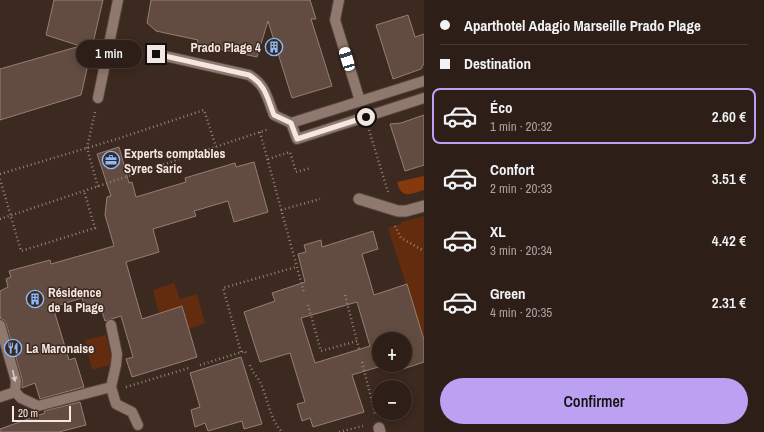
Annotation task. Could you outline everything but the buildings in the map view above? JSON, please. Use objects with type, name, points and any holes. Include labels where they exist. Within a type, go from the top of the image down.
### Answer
[{"type":"street","points":[[359,199],[392,209],[406,211],[424,206]]},
{"type":"lane","points":[[98,98],[118,0]]},
{"type":"lane","points":[[339,0],[335,20],[360,101]]},
{"type":"lane","points":[[156,54],[249,75],[257,80],[263,87],[274,115],[291,123],[424,81]]},
{"type":"lane","points":[[291,123],[297,139],[424,98]]},
{"type":"lane","points":[[0,325],[16,381],[15,392]]},
{"type":"lane","points":[[110,325],[118,354],[112,388],[116,404],[132,412],[138,425]]},
{"type":"lane","points":[[15,392],[21,398],[38,406],[112,388]]},
{"type":"lane","points":[[0,397],[15,392]]},
{"type":"path","points":[[98,98],[87,148],[98,187]]},
{"type":"path","points":[[0,174],[87,148],[204,110],[216,147]]},
{"type":"path","points":[[366,117],[391,201],[396,230],[401,238],[424,251]]},
{"type":"path","points":[[0,219],[260,132],[304,293]]},
{"type":"path","points":[[268,159],[290,152],[296,172],[311,168]]},
{"type":"path","points":[[0,179],[21,251],[95,228],[84,191]]},
{"type":"path","points":[[281,210],[320,199]]},
{"type":"path","points":[[241,352],[223,288],[296,267]]},
{"type":"path","points":[[345,295],[359,349]]},
{"type":"path","points":[[308,305],[321,351],[357,341]]},
{"type":"path","points":[[200,365],[245,351],[247,355]]},
{"type":"path","points":[[339,432],[379,427],[362,362]]},
{"type":"path","points":[[250,365],[251,370],[260,382],[268,405],[282,432]]},
{"type":"path","points":[[112,388],[189,368]]},
{"type":"shaded area","points":[[424,176],[424,190],[407,194],[399,188],[397,182]]},
{"type":"shaded area","points":[[424,216],[424,341],[388,228],[401,224],[401,222]]},
{"type":"shaded area","points":[[174,283],[180,299],[197,294],[205,323],[189,329],[183,306],[159,313],[153,290]]},
{"type":"shaded area","points":[[106,335],[113,364],[92,370],[85,340]]},
{"type":"place","name":"Prado Plage 4","points":[[274,47]]},
{"type":"place","name":"Experts comptables Syrec Saric","points":[[111,160]]},
{"type":"place","name":"Résidence de la Plage","points":[[35,299]]},
{"type":"place","name":"La Maronaise","points":[[13,348]]},
{"type":"route","points":[[156,54],[249,75],[257,80],[263,87],[274,115],[291,123],[297,139],[366,117]]}]
